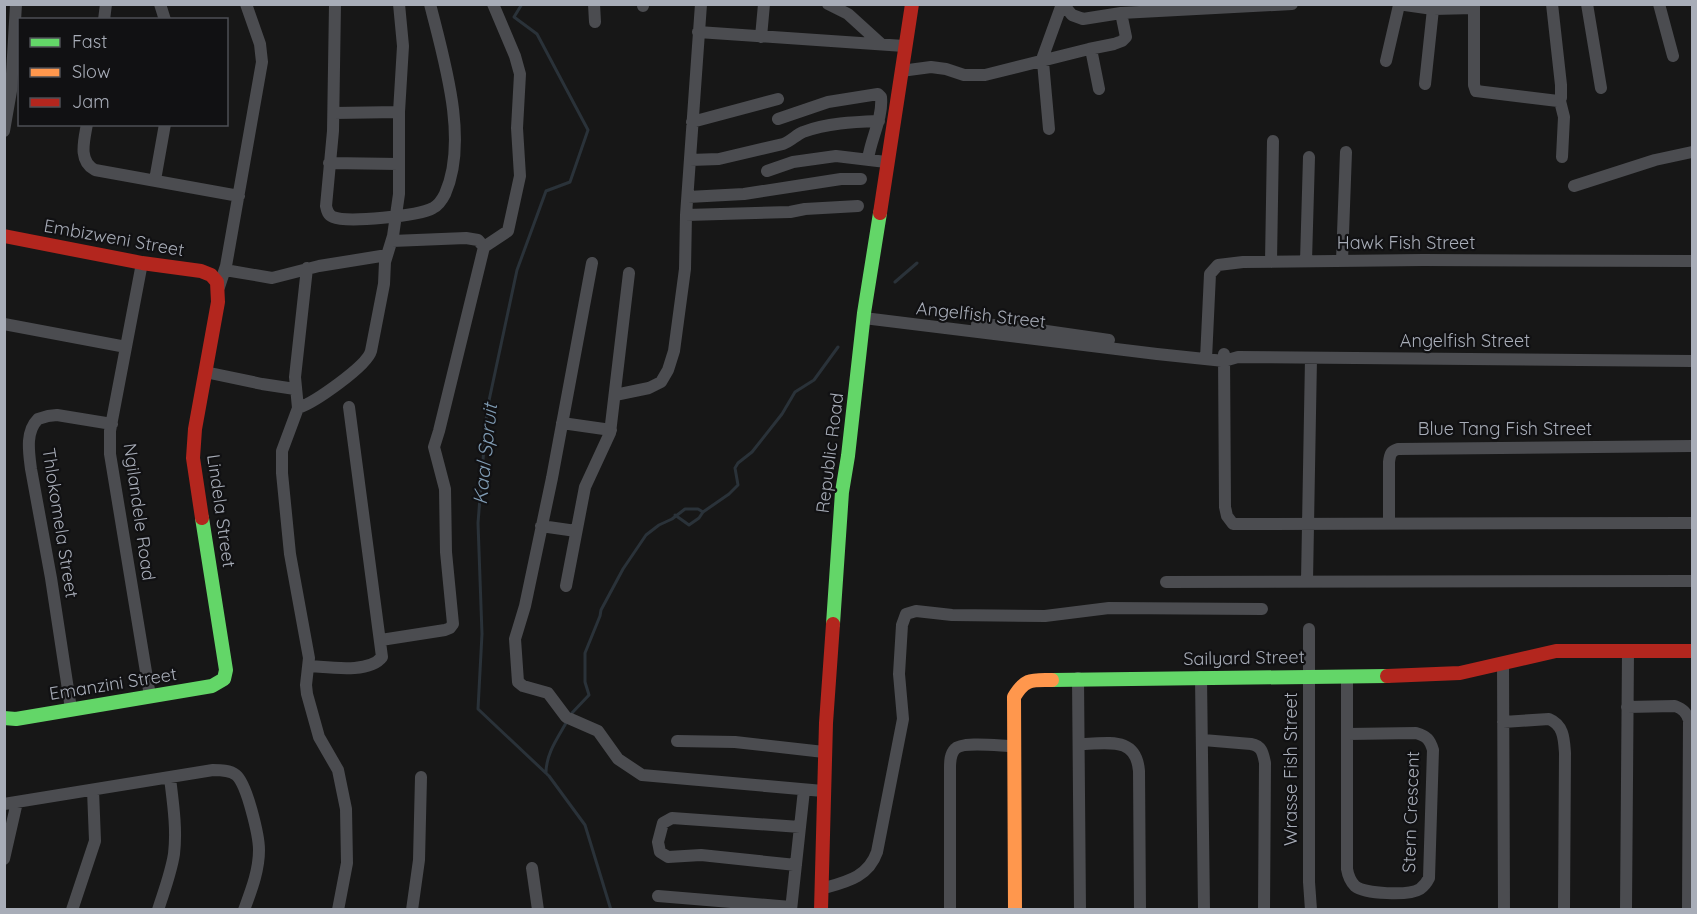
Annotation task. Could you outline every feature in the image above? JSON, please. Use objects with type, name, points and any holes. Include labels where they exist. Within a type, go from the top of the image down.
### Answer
[{"type":"street","points":[[4,131],[11,92],[16,4]]},
{"type":"street","points":[[246,4],[262,56],[239,196],[220,278],[272,278],[307,268],[387,255]]},
{"type":"street","points":[[335,4],[334,113],[326,206],[331,216],[337,218],[396,218],[429,210],[438,205],[445,193],[456,152],[452,103],[442,49],[430,4]]},
{"type":"street","points":[[298,408],[310,404],[324,394],[369,357],[399,194],[399,112],[403,46],[399,4]]},
{"type":"street","points":[[381,640],[445,630],[453,624],[446,552],[445,489],[434,447],[484,247],[508,231],[520,176],[517,117],[520,74],[515,56],[493,4]]},
{"type":"street","points":[[594,4],[595,22]]},
{"type":"street","points":[[615,395],[656,385],[665,377],[674,351],[685,269],[686,215],[701,4]]},
{"type":"street","points":[[761,37],[764,4]]},
{"type":"street","points":[[828,4],[848,14],[881,44]]},
{"type":"street","name":"Republic Road","points":[[821,909],[824,752],[842,492],[886,162],[912,4]]},
{"type":"street","points":[[1063,4],[1072,15],[1079,18],[1121,13],[1292,4]]},
{"type":"street","points":[[1049,129],[1042,62],[1063,4]]},
{"type":"street","points":[[1552,4],[1561,85],[1560,101],[1564,117],[1562,157]]},
{"type":"street","points":[[1587,4],[1601,88]]},
{"type":"street","points":[[1659,4],[1673,56]]},
{"type":"street","points":[[1386,61],[1399,5],[1432,9],[1474,6],[1474,85],[1476,91],[1560,101]]},
{"type":"street","points":[[1425,84],[1432,9]]},
{"type":"street","points":[[901,72],[938,68],[974,76],[1114,44],[1124,40],[1126,33],[1121,13]]},
{"type":"street","points":[[698,32],[904,46]]},
{"type":"street","points":[[1091,49],[1099,89]]},
{"type":"street","points":[[778,119],[828,102],[877,93],[882,99],[879,121],[871,140],[868,159]]},
{"type":"street","points":[[693,122],[778,99]]},
{"type":"street","points":[[334,113],[399,112]]},
{"type":"street","points":[[690,160],[719,159],[787,142],[802,132],[848,123],[879,121]]},
{"type":"street","points":[[87,126],[83,155],[89,166],[99,171],[239,196]]},
{"type":"street","points":[[155,180],[165,126]]},
{"type":"street","points":[[1271,262],[1273,141]]},
{"type":"street","points":[[1342,261],[1346,152]]},
{"type":"street","points":[[1574,186],[1655,160],[1692,152]]},
{"type":"street","points":[[767,171],[793,162],[828,156],[847,156],[886,162]]},
{"type":"street","points":[[1306,261],[1309,157]]},
{"type":"street","points":[[329,163],[399,164]]},
{"type":"street","points":[[688,197],[744,194],[841,179],[861,179]]},
{"type":"street","points":[[686,215],[790,212],[858,206]]},
{"type":"street","name":"Embizweni Street","points":[[4,236],[142,263],[201,271],[220,278]]},
{"type":"street","points":[[392,241],[466,238],[478,240],[484,247]]},
{"type":"street","name":"Hawk Fish Street","points":[[1206,356],[1210,274],[1218,265],[1226,263],[1692,261]]},
{"type":"street","name":"Ngilandele Road","points":[[142,263],[112,424],[111,465],[150,696]]},
{"type":"street","points":[[592,263],[525,606],[515,639],[516,671],[520,684],[548,693],[566,717],[598,731],[618,759],[642,775],[823,791]]},
{"type":"street","points":[[307,268],[295,388],[298,408],[282,451],[281,467],[288,544],[308,648],[309,666],[306,685],[319,738],[338,770],[346,809],[347,863],[338,909]]},
{"type":"street","points":[[566,586],[585,487],[611,430],[629,273]]},
{"type":"street","name":"Lindela Street","points":[[220,278],[218,302],[195,429],[193,458],[226,665],[224,679]]},
{"type":"street","name":"Angelfish Street","points":[[864,316],[1012,326],[1224,357],[1692,361]]},
{"type":"street","points":[[4,324],[126,347]]},
{"type":"street","points":[[1224,357],[1225,496],[1227,516],[1233,524],[1692,523]]},
{"type":"street","points":[[1306,581],[1311,358]]},
{"type":"street","points":[[206,372],[262,384],[295,388]]},
{"type":"street","points":[[309,666],[357,668],[378,662],[382,657],[349,407]]},
{"type":"street","name":"Thlokomela Street","points":[[71,709],[51,578],[31,469],[30,431],[38,419],[52,415],[112,424]]},
{"type":"street","points":[[562,423],[611,430]]},
{"type":"street","name":"Blue Tang Fish Street","points":[[1389,524],[1389,462],[1394,450],[1692,446]]},
{"type":"street","points":[[541,526],[576,531]]},
{"type":"street","points":[[1166,582],[1692,581]]},
{"type":"street","points":[[821,889],[860,876],[874,863],[903,719],[899,674],[902,625],[906,614],[916,611],[952,615],[1045,616],[1109,608],[1262,609]]},
{"type":"street","name":"Wrasse Fish Street","points":[[1310,629],[1309,889],[1311,909]]},
{"type":"street","name":"Sailyard Street","points":[[1015,909],[1014,697],[1020,687],[1029,680],[1446,675],[1556,651],[1692,651]]},
{"type":"street","points":[[1626,909],[1628,651]]},
{"type":"street","points":[[1503,664],[1504,909]]},
{"type":"street","points":[[1201,677],[1204,909]]},
{"type":"street","name":"Stern Crescent","points":[[1347,677],[1347,868],[1349,878],[1353,885],[1370,892],[1419,890],[1429,878],[1433,750],[1431,741],[1424,735],[1416,733],[1348,734]]},
{"type":"street","points":[[1078,678],[1080,909]]},
{"type":"street","name":"Emanzini Street","points":[[4,718],[16,719],[212,686],[224,679]]},
{"type":"street","points":[[1627,707],[1675,706],[1681,708],[1689,720],[1688,909]]},
{"type":"street","points":[[1503,722],[1549,719],[1559,726],[1563,733],[1565,753],[1564,909]]},
{"type":"street","points":[[1203,740],[1251,744],[1262,749],[1265,763],[1264,909]]},
{"type":"street","points":[[677,741],[735,742],[824,752]]},
{"type":"street","points":[[1079,744],[1120,743],[1127,745],[1136,755],[1139,771],[1140,909]]},
{"type":"street","points":[[950,909],[951,755],[954,750],[963,745],[1013,746]]},
{"type":"street","points":[[4,859],[11,803],[213,770],[229,771],[235,774],[242,783],[254,820],[259,851],[257,868],[244,909]]},
{"type":"street","points":[[412,909],[419,860],[421,777]]},
{"type":"street","points":[[158,909],[170,874],[176,838],[170,778]]},
{"type":"street","points":[[72,909],[95,841],[93,790]]},
{"type":"street","points":[[658,896],[791,908],[804,790]]},
{"type":"street","points":[[796,865],[701,855],[668,857],[660,852],[658,842],[663,823],[672,818],[800,826]]},
{"type":"street","points":[[532,868],[538,909]]},
{"type":"waterway","name":"Kaal Spruit","points":[[522,4],[514,17],[537,34],[588,130],[570,182],[546,191],[517,270],[487,410],[478,523],[482,634],[478,709],[549,776],[585,825],[611,910]]},
{"type":"waterway","points":[[895,282],[917,263]]},
{"type":"waterway","points":[[571,714],[589,695],[585,682],[585,653],[601,610],[623,569],[646,535],[685,509],[698,509],[703,512],[729,494],[738,485],[735,468],[738,463],[752,452],[782,414],[795,392],[814,380],[838,347]]},
{"type":"waterway","points":[[675,515],[689,525],[703,512]]},
{"type":"waterway","points":[[546,773],[550,753],[566,723]]},
{"type":"traffic: fast","points":[[833,624],[842,492],[864,313],[880,213]]},
{"type":"traffic: fast","points":[[4,718],[16,719],[212,686],[224,679],[226,670],[202,518]]},
{"type":"traffic: fast","points":[[1052,680],[1387,676]]},
{"type":"traffic: slow","points":[[1015,910],[1014,697],[1022,686],[1030,681],[1052,680]]},
{"type":"traffic: jam","points":[[880,213],[912,4]]},
{"type":"traffic: jam","points":[[4,236],[142,263],[201,271],[211,275],[217,282],[218,302],[195,429],[193,458],[202,518]]},
{"type":"traffic: jam","points":[[821,910],[826,723],[833,624]]},
{"type":"traffic: jam","points":[[1387,676],[1460,673],[1556,651],[1692,651]]}]
